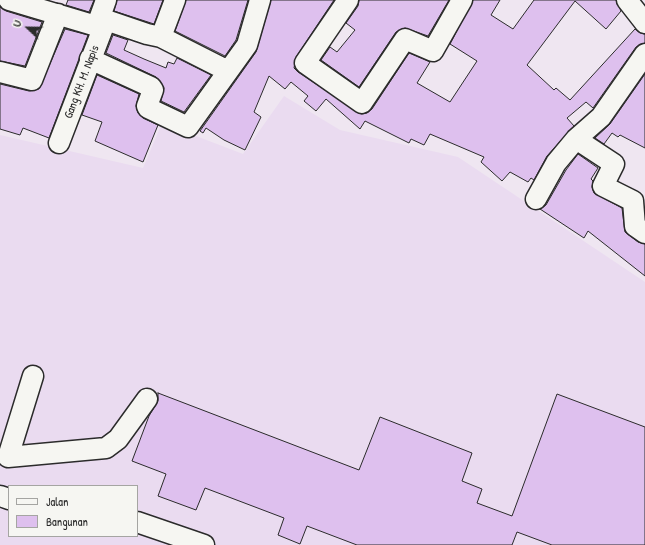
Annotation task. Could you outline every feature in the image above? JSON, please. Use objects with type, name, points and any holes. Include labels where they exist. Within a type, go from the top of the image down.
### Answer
[{"type":"street","points":[[9,0],[58,14],[101,14],[147,34],[161,37],[228,71]]},
{"type":"street","points":[[161,37],[175,0]]},
{"type":"street","points":[[90,60],[151,87],[154,90],[147,106],[148,108],[186,127],[190,126],[247,45],[260,0]]},
{"type":"street","points":[[348,0],[305,63],[362,103],[405,39],[433,52],[460,1]]},
{"type":"street","points":[[627,0],[645,23]]},
{"type":"street","points":[[0,72],[32,80],[58,14]]},
{"type":"street","name":"Gang KH. M. Napis","points":[[60,143],[103,28],[101,14]]},
{"type":"street","points":[[536,199],[556,163],[576,139],[601,117],[645,54]]},
{"type":"street","points":[[576,139],[614,164],[603,186],[633,201],[635,226],[645,234]]},
{"type":"street","points":[[33,376],[4,458],[106,448],[118,439],[147,399]]},
{"type":"street","points":[[138,522],[204,545]]},
{"type":"shaded area","points":[[284,96],[340,130],[458,157],[645,282],[645,545],[0,545],[0,135],[143,168],[162,123],[243,154]]},
{"type":"building","points":[[68,0],[94,0],[89,12],[66,5]]},
{"type":"building","points":[[117,0],[163,0],[154,24],[114,11]]},
{"type":"building","points":[[186,0],[248,0],[236,40],[225,56],[175,31]]},
{"type":"building","points":[[271,0],[334,0],[296,57],[294,68],[361,114],[367,113],[372,109],[409,53],[430,62],[417,83],[450,102],[477,61],[450,44],[473,0],[500,0],[491,15],[513,29],[534,0],[616,0],[621,11],[606,29],[575,1],[527,65],[554,90],[556,88],[570,100],[635,29],[640,33],[645,34],[645,43],[636,47],[593,108],[586,102],[567,118],[574,126],[547,156],[534,180],[531,178],[528,182],[510,172],[502,181],[481,162],[484,157],[430,134],[424,145],[411,139],[409,143],[365,121],[360,129],[326,99],[316,111],[304,101],[308,96],[291,82],[285,89],[269,76],[254,112],[261,117],[245,150],[224,140],[206,128],[203,133],[200,131],[256,52]]},
{"type":"building","points":[[359,0],[449,0],[428,36],[405,28],[396,32],[359,87],[321,60],[330,47],[337,52],[355,30],[346,23],[358,6]]},
{"type":"building","points":[[0,7],[6,11],[42,22],[25,66],[0,61]]},
{"type":"building","points":[[65,29],[88,35],[49,138],[23,128],[20,135],[0,129],[0,84],[29,91],[39,89]]},
{"type":"building","points":[[113,35],[128,40],[124,50],[166,68],[168,62],[174,64],[177,58],[211,75],[184,112],[161,101],[164,88],[156,77],[106,53]]},
{"type":"building","points":[[645,74],[645,148],[620,135],[618,137],[612,133],[604,144],[595,138],[610,124]]},
{"type":"building","points":[[97,75],[139,94],[136,106],[138,113],[143,118],[158,125],[143,162],[95,141],[102,122],[82,115]]},
{"type":"building","points":[[578,154],[598,168],[591,179],[593,181],[592,187],[594,193],[622,208],[625,232],[638,242],[645,244],[645,276],[588,231],[584,238],[540,209],[546,205],[566,170]]},
{"type":"building","points":[[158,393],[359,470],[380,417],[472,453],[462,481],[482,489],[477,503],[512,516],[557,394],[645,427],[645,545],[552,545],[517,532],[512,545],[357,545],[307,526],[300,544],[278,535],[284,518],[205,488],[196,510],[158,496],[166,474],[132,461],[149,416],[158,401]]}]
